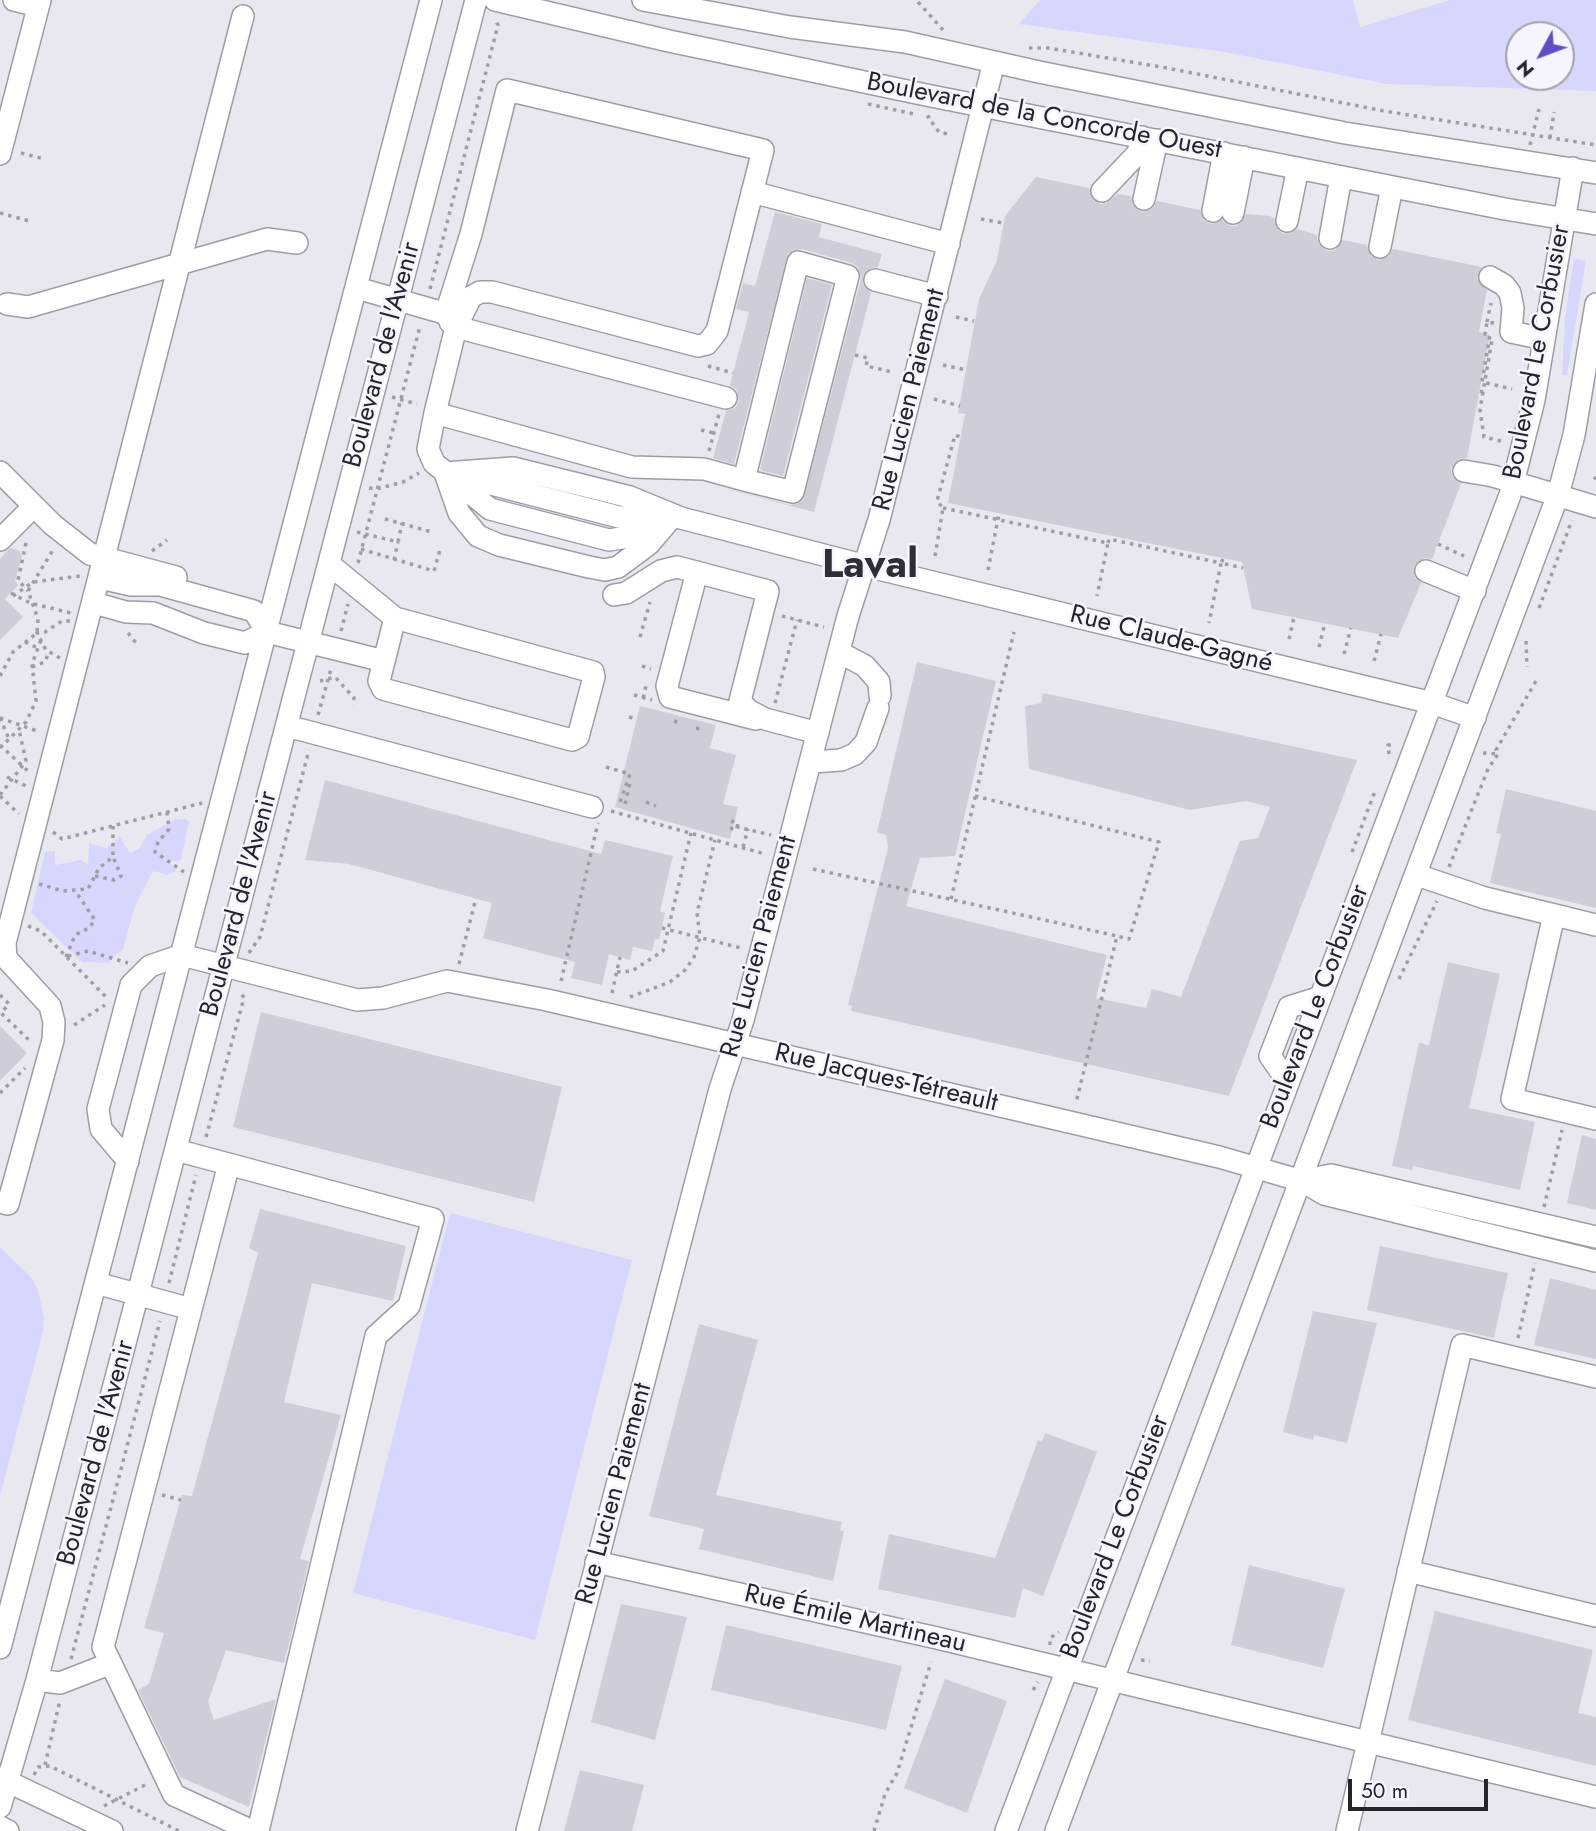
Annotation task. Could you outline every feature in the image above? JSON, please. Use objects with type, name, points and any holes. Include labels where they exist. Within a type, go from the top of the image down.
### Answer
[{"type":"street","points":[[0,154],[4,120],[39,3],[14,0]]},
{"type":"street","name":"Boulevard de l'Avenir","points":[[0,1648],[431,0]]},
{"type":"street","name":"Boulevard de l'Avenir","points":[[0,1807],[4,1779],[37,1680],[476,0]]},
{"type":"street","name":"Boulevard de la Concorde Ouest","points":[[495,0],[720,52],[984,106],[1392,187],[1596,224]]},
{"type":"street","name":"Boulevard de la Concorde Ouest","points":[[643,0],[790,27],[917,44],[1345,133],[1596,173]]},
{"type":"street","points":[[0,1202],[8,1204],[53,1040],[54,1022],[50,1006],[6,958],[5,943],[94,603],[95,571],[181,264],[243,16]]},
{"type":"street","name":"Rue Lucien Paiement","points":[[527,1831],[720,1089],[735,1043],[839,652],[866,566],[994,62]]},
{"type":"street","points":[[452,321],[471,298],[480,292],[492,292],[698,346],[707,344],[717,331],[763,150],[507,90],[462,232],[466,243],[452,321],[426,408],[428,449],[434,463],[490,509],[609,541],[674,515]]},
{"type":"street","points":[[1102,191],[1149,138]]},
{"type":"street","points":[[1144,199],[1149,138]]},
{"type":"street","points":[[1223,212],[1234,155]]},
{"type":"street","points":[[1287,221],[1298,168]]},
{"type":"street","name":"Boulevard Le Corbusier","points":[[1006,1831],[1514,482],[1530,425],[1573,168]]},
{"type":"street","points":[[1330,238],[1341,177]]},
{"type":"street","points":[[1380,247],[1392,187]]},
{"type":"street","points":[[752,192],[949,244]]},
{"type":"street","points":[[7,304],[28,307],[267,239],[296,243]]},
{"type":"street","points":[[426,408],[632,467],[704,469],[744,480],[793,492],[848,276],[798,262],[744,480]]},
{"type":"street","points":[[875,280],[936,296]]},
{"type":"street","points":[[1491,286],[1504,285],[1510,293],[1513,308],[1511,331],[1544,339]]},
{"type":"street","points":[[357,288],[398,299],[452,321],[723,405]]},
{"type":"street","name":"Boulevard Le Corbusier","points":[[1056,1831],[1558,495],[1577,423],[1596,304]]},
{"type":"street","points":[[1464,471],[1514,482],[1596,507]]},
{"type":"street","points":[[445,473],[459,513],[472,531],[482,539],[605,570],[618,567],[649,544],[674,515]]},
{"type":"street","name":"Rue Claude-Gagné","points":[[445,473],[502,477],[632,510],[674,515],[866,566],[1432,703],[1475,718]]},
{"type":"street","points":[[1,476],[82,549],[95,571],[131,585],[160,585],[254,611],[267,632]]},
{"type":"street","points":[[0,540],[34,506]]},
{"type":"street","points":[[329,564],[395,618],[591,671],[594,677],[576,740],[383,689],[379,681],[395,618]]},
{"type":"street","points":[[614,595],[626,593],[672,567],[768,591],[739,698],[745,708],[773,715],[818,733]]},
{"type":"street","points":[[95,571],[189,580],[230,605]]},
{"type":"street","points":[[1426,571],[1475,591]]},
{"type":"street","points":[[696,572],[681,635],[670,644],[659,681],[664,699],[751,719],[773,715]]},
{"type":"street","points":[[94,603],[121,620],[204,633],[245,643],[267,632],[384,661]]},
{"type":"street","points":[[811,762],[841,760],[855,754],[866,742],[879,702],[879,682],[865,666],[839,652]]},
{"type":"street","points":[[287,726],[597,812]]},
{"type":"street","points":[[1416,874],[1485,898],[1596,925]]},
{"type":"street","points":[[1554,915],[1512,1099],[1596,1119]]},
{"type":"street","points":[[128,1161],[101,1129],[98,1109],[131,985],[150,966],[182,955]]},
{"type":"street","name":"Rue Jacques-Tétreault","points":[[182,955],[363,1000],[383,998],[439,982],[457,981],[735,1043],[1256,1167],[1302,1181],[1324,1194],[1390,1200]]},
{"type":"street","points":[[176,1150],[433,1219],[409,1306],[376,1336],[258,1831]]},
{"type":"street","points":[[229,1164],[104,1640],[104,1652],[174,1795],[252,1831]]},
{"type":"street","points":[[1390,1200],[1596,1237]]},
{"type":"street","points":[[1390,1200],[1596,1261]]},
{"type":"street","points":[[96,1283],[191,1309]]},
{"type":"street","points":[[1348,1831],[1462,1345],[1596,1377]]},
{"type":"street","name":"Rue Émile Martineau","points":[[596,1562],[1113,1681],[1596,1797]]},
{"type":"street","points":[[1408,1571],[1596,1616]]},
{"type":"street","points":[[37,1680],[60,1683],[109,1664]]},
{"type":"street","points":[[4,1779],[112,1831]]},
{"type":"street","points":[[0,1828],[8,1831]]},
{"type":"path","points":[[918,2],[944,29],[944,33]]},
{"type":"path","name":"Boulevard de l'Avenir","points":[[428,296],[498,25]]},
{"type":"path","points":[[1035,48],[1167,68],[1532,136],[1596,145]]},
{"type":"path","points":[[1532,136],[1539,109]]},
{"type":"path","points":[[1550,139],[1554,112]]},
{"type":"path","points":[[928,117],[939,132],[952,135]]},
{"type":"path","points":[[32,156],[44,159]]},
{"type":"path","points":[[0,213],[29,221]]},
{"type":"path","points":[[981,219],[1003,223]]},
{"type":"path","points":[[437,226],[462,232]]},
{"type":"path","points":[[1491,286],[1485,334],[1490,335],[1482,382],[1512,388]]},
{"type":"path","points":[[1484,303],[1490,304]]},
{"type":"path","points":[[956,317],[974,321]]},
{"type":"path","name":"Boulevard de l'Avenir","points":[[356,570],[422,318]]},
{"type":"path","points":[[1487,322],[1496,324],[1482,392],[1481,424],[1484,437],[1501,441]]},
{"type":"path","points":[[855,355],[868,358],[866,366],[892,372]]},
{"type":"path","points":[[943,365],[967,370]]},
{"type":"path","points":[[708,366],[733,373]]},
{"type":"path","points":[[393,397],[426,408]]},
{"type":"path","points":[[934,399],[960,406]]},
{"type":"path","points":[[708,455],[723,405]]},
{"type":"path","points":[[1473,422],[1481,424]]},
{"type":"path","points":[[701,430],[714,433]]},
{"type":"path","points":[[960,437],[954,435],[937,501],[943,508],[1108,543]]},
{"type":"path","points":[[369,488],[377,489],[403,482]]},
{"type":"path","points":[[935,556],[943,508]]},
{"type":"path","points":[[988,570],[999,514]]},
{"type":"path","points":[[385,519],[432,531]]},
{"type":"path","points":[[394,560],[402,523]]},
{"type":"path","points":[[1535,618],[1570,526]]},
{"type":"path","points":[[357,532],[398,542]]},
{"type":"path","points":[[28,536],[18,580],[26,589],[38,619],[37,633],[49,652],[62,658]]},
{"type":"path","points":[[1097,596],[1109,539],[1222,561],[1243,568]]},
{"type":"path","points":[[1438,544],[1464,556]]},
{"type":"path","points":[[53,548],[33,582],[26,589],[12,594],[30,603],[73,614]]},
{"type":"path","points":[[361,549],[434,571],[440,550]]},
{"type":"path","points":[[1209,623],[1222,561]]},
{"type":"path","points":[[33,582],[95,571]]},
{"type":"path","points":[[343,623],[350,593]]},
{"type":"path","points":[[640,637],[652,593]]},
{"type":"path","points":[[337,614],[344,616]]},
{"type":"path","points":[[775,614],[824,627]]},
{"type":"path","points":[[1289,639],[1294,617]]},
{"type":"path","points":[[121,620],[137,644]]},
{"type":"path","points":[[773,715],[797,620]]},
{"type":"path","points":[[0,676],[13,652],[25,642],[62,621],[71,621]]},
{"type":"path","points":[[1319,647],[1325,623]]},
{"type":"path","points":[[1344,654],[1350,628]]},
{"type":"path","points":[[1527,667],[1525,648],[1530,630]]},
{"type":"path","points":[[951,900],[1014,632]]},
{"type":"path","points":[[1374,661],[1381,634]]},
{"type":"path","points":[[33,775],[1,747],[23,725],[36,701],[32,667],[41,640]]},
{"type":"path","points":[[25,642],[38,648]]},
{"type":"path","points":[[32,667],[45,662],[49,652]]},
{"type":"path","points":[[317,720],[330,676]]},
{"type":"path","points":[[327,683],[320,681],[330,676],[335,677],[354,698],[352,705]]},
{"type":"path","points":[[1451,863],[1488,769],[1498,754],[1496,750],[1536,681]]},
{"type":"path","points":[[634,695],[664,699]]},
{"type":"path","points":[[629,717],[637,719]]},
{"type":"path","points":[[9,739],[0,718],[23,725],[32,731],[44,732]]},
{"type":"path","points":[[674,721],[681,723]]},
{"type":"path","points":[[19,730],[26,761],[0,795],[23,818]]},
{"type":"path","name":"Boulevard de l'Avenir","points":[[253,945],[260,937],[310,744]]},
{"type":"path","points":[[606,767],[630,774],[622,803]]},
{"type":"path","points":[[7,777],[30,788]]},
{"type":"path","points":[[813,869],[1129,939],[1159,842],[975,796]]},
{"type":"path","points":[[50,830],[62,839],[205,802]]},
{"type":"path","points":[[646,802],[656,806]]},
{"type":"path","points":[[167,812],[169,829],[158,842],[155,852],[186,873]]},
{"type":"path","points":[[561,981],[597,812],[716,839],[766,854]]},
{"type":"path","points":[[731,821],[738,823],[737,827]]},
{"type":"path","points":[[95,876],[114,880],[121,876],[113,857],[113,827]]},
{"type":"path","points":[[730,828],[736,830],[737,827],[771,835]]},
{"type":"path","points":[[743,847],[748,829]]},
{"type":"path","points":[[617,972],[632,971],[658,956],[666,946],[691,833]]},
{"type":"path","points":[[630,997],[654,989],[678,976],[694,957],[700,937],[697,914],[716,839]]},
{"type":"path","points":[[35,882],[63,891],[88,889],[99,868],[113,857]]},
{"type":"path","points":[[66,957],[75,935],[89,928],[95,920],[75,891]]},
{"type":"path","points":[[459,965],[476,898]]},
{"type":"path","points":[[1396,988],[1436,903]]},
{"type":"path","points":[[24,925],[41,931],[113,1004],[103,1005],[87,1018],[69,1026]]},
{"type":"path","points":[[662,928],[741,947]]},
{"type":"path","points":[[1073,1115],[1117,936]]},
{"type":"path","points":[[66,957],[88,951],[131,964]]},
{"type":"path","points":[[612,993],[620,957]]},
{"type":"path","name":"Boulevard de l'Avenir","points":[[204,1143],[244,999],[240,993]]},
{"type":"path","points":[[0,995],[9,1004],[1,1013],[35,1046]]},
{"type":"path","points":[[0,1093],[31,1062]]},
{"type":"path","points":[[15,1065],[22,1071]]},
{"type":"path","points":[[167,1292],[198,1169]]},
{"type":"path","name":"Boulevard de l'Avenir","points":[[69,1666],[162,1312]]},
{"type":"path","points":[[159,1494],[181,1500]]},
{"type":"path","points":[[1050,1638],[1075,1646]]},
{"type":"path","points":[[1122,1656],[1150,1661]]},
{"type":"path","points":[[874,1831],[910,1733],[931,1662]]},
{"type":"path","points":[[1033,1690],[1058,1692]]},
{"type":"path","points":[[45,1765],[61,1697]]},
{"type":"path","points":[[38,1767],[45,1765],[179,1831]]},
{"type":"path","points":[[104,1806],[157,1779]]},
{"type":"shaded area","points":[[1040,0],[1353,0],[1360,27],[1450,0],[1596,0],[1596,91],[1575,90],[1575,21],[1505,21],[1505,88],[1387,84],[1224,52],[1019,24]]},
{"type":"shaded area","points":[[1574,258],[1586,261],[1567,375],[1562,375],[1565,318]]},
{"type":"shaded area","points":[[176,819],[186,819],[189,822],[181,860],[169,862],[177,870],[168,875],[153,871],[135,906],[123,949],[107,963],[82,962],[31,913],[45,852],[55,851],[55,865],[81,860],[88,865],[89,843],[106,848],[120,837],[130,853],[140,848],[147,835]]},
{"type":"shaded area","points":[[450,1213],[632,1260],[535,1640],[353,1593]]},
{"type":"shaded area","points":[[0,1247],[32,1278],[38,1290],[44,1318],[43,1331],[0,1496]]},
{"type":"building","points":[[1036,177],[1089,188],[1093,200],[1100,204],[1118,194],[1131,196],[1135,208],[1142,212],[1153,208],[1157,201],[1200,210],[1204,220],[1211,224],[1222,220],[1230,226],[1237,226],[1246,214],[1270,216],[1274,218],[1278,230],[1284,234],[1297,229],[1317,235],[1318,243],[1327,251],[1335,250],[1343,240],[1367,245],[1371,256],[1378,260],[1389,256],[1393,249],[1482,267],[1477,278],[1487,290],[1479,332],[1490,335],[1467,458],[1459,459],[1451,468],[1452,476],[1461,484],[1432,559],[1424,558],[1414,567],[1415,578],[1421,583],[1398,638],[1252,609],[1242,562],[948,503],[965,414],[958,413],[979,299],[997,260],[1005,216]]},
{"type":"building","points":[[775,212],[822,224],[819,237],[882,254],[878,267],[871,268],[863,276],[863,284],[871,293],[814,512],[707,484],[790,505],[803,501],[861,279],[858,267],[852,263],[802,249],[788,253],[734,464],[713,458],[726,411],[735,408],[739,401],[736,389],[730,385],[749,312],[736,309],[743,283],[755,286]]},
{"type":"building","points":[[807,278],[832,285],[783,476],[760,470]]},
{"type":"building","points":[[10,548],[19,551],[22,556],[15,581],[18,585],[5,599],[23,617],[0,640],[0,559]]},
{"type":"building","points":[[917,662],[996,681],[955,856],[920,858],[906,906],[1107,955],[1096,998],[1146,1008],[1152,989],[1181,997],[1240,841],[1258,838],[1270,807],[1246,801],[1190,810],[1029,769],[1025,706],[1041,703],[1043,693],[1357,760],[1229,1096],[851,1011],[852,1006],[848,1005],[888,848],[886,835],[877,832]]},
{"type":"building","points":[[640,706],[716,725],[710,748],[736,755],[723,804],[738,807],[730,839],[615,807]]},
{"type":"building","points":[[325,780],[601,854],[605,840],[673,856],[660,911],[665,913],[659,940],[655,939],[652,951],[633,947],[630,960],[609,954],[602,985],[571,978],[575,962],[483,938],[492,903],[349,864],[305,860]]},
{"type":"building","points":[[1506,789],[1596,811],[1596,908],[1490,883],[1501,834],[1496,833]]},
{"type":"building","points":[[1448,962],[1500,974],[1469,1108],[1535,1122],[1520,1190],[1413,1166],[1412,1170],[1392,1166],[1419,1043],[1429,1045]]},
{"type":"building","points":[[261,1012],[562,1087],[534,1202],[233,1127]]},
{"type":"building","points":[[0,1026],[27,1053],[0,1081]]},
{"type":"building","points":[[1582,1135],[1596,1139],[1596,1210],[1567,1203]]},
{"type":"building","points":[[260,1209],[406,1246],[393,1301],[312,1283],[284,1402],[341,1415],[300,1559],[309,1561],[290,1640],[284,1663],[226,1650],[208,1702],[214,1720],[276,1699],[249,1807],[180,1777],[138,1690],[149,1684],[164,1633],[144,1628],[182,1495],[192,1496],[258,1253],[249,1248]]},
{"type":"building","points":[[1380,1246],[1508,1273],[1494,1338],[1367,1310]]},
{"type":"building","points":[[1550,1278],[1596,1290],[1596,1359],[1534,1345]]},
{"type":"building","points":[[1313,1311],[1377,1323],[1347,1443],[1314,1435],[1313,1440],[1283,1432]]},
{"type":"building","points":[[699,1324],[758,1340],[716,1495],[842,1522],[840,1530],[844,1531],[833,1581],[699,1549],[704,1529],[649,1516]]},
{"type":"building","points":[[1045,1433],[1097,1452],[1043,1596],[1023,1588],[1015,1618],[878,1589],[889,1534],[995,1558],[1038,1440],[1042,1442]]},
{"type":"building","points":[[1249,1565],[1345,1589],[1323,1668],[1231,1645]]},
{"type":"building","points":[[621,1604],[687,1617],[655,1740],[591,1722]]},
{"type":"building","points":[[1435,1611],[1593,1650],[1578,1713],[1596,1717],[1596,1766],[1408,1720]]},
{"type":"building","points":[[726,1625],[902,1666],[886,1730],[711,1690]]},
{"type":"building","points":[[945,1679],[1007,1701],[967,1813],[904,1788]]},
{"type":"building","points":[[580,1770],[644,1785],[632,1831],[564,1831]]},
{"type":"district","name":"Laval","points":[[870,567]]}]
